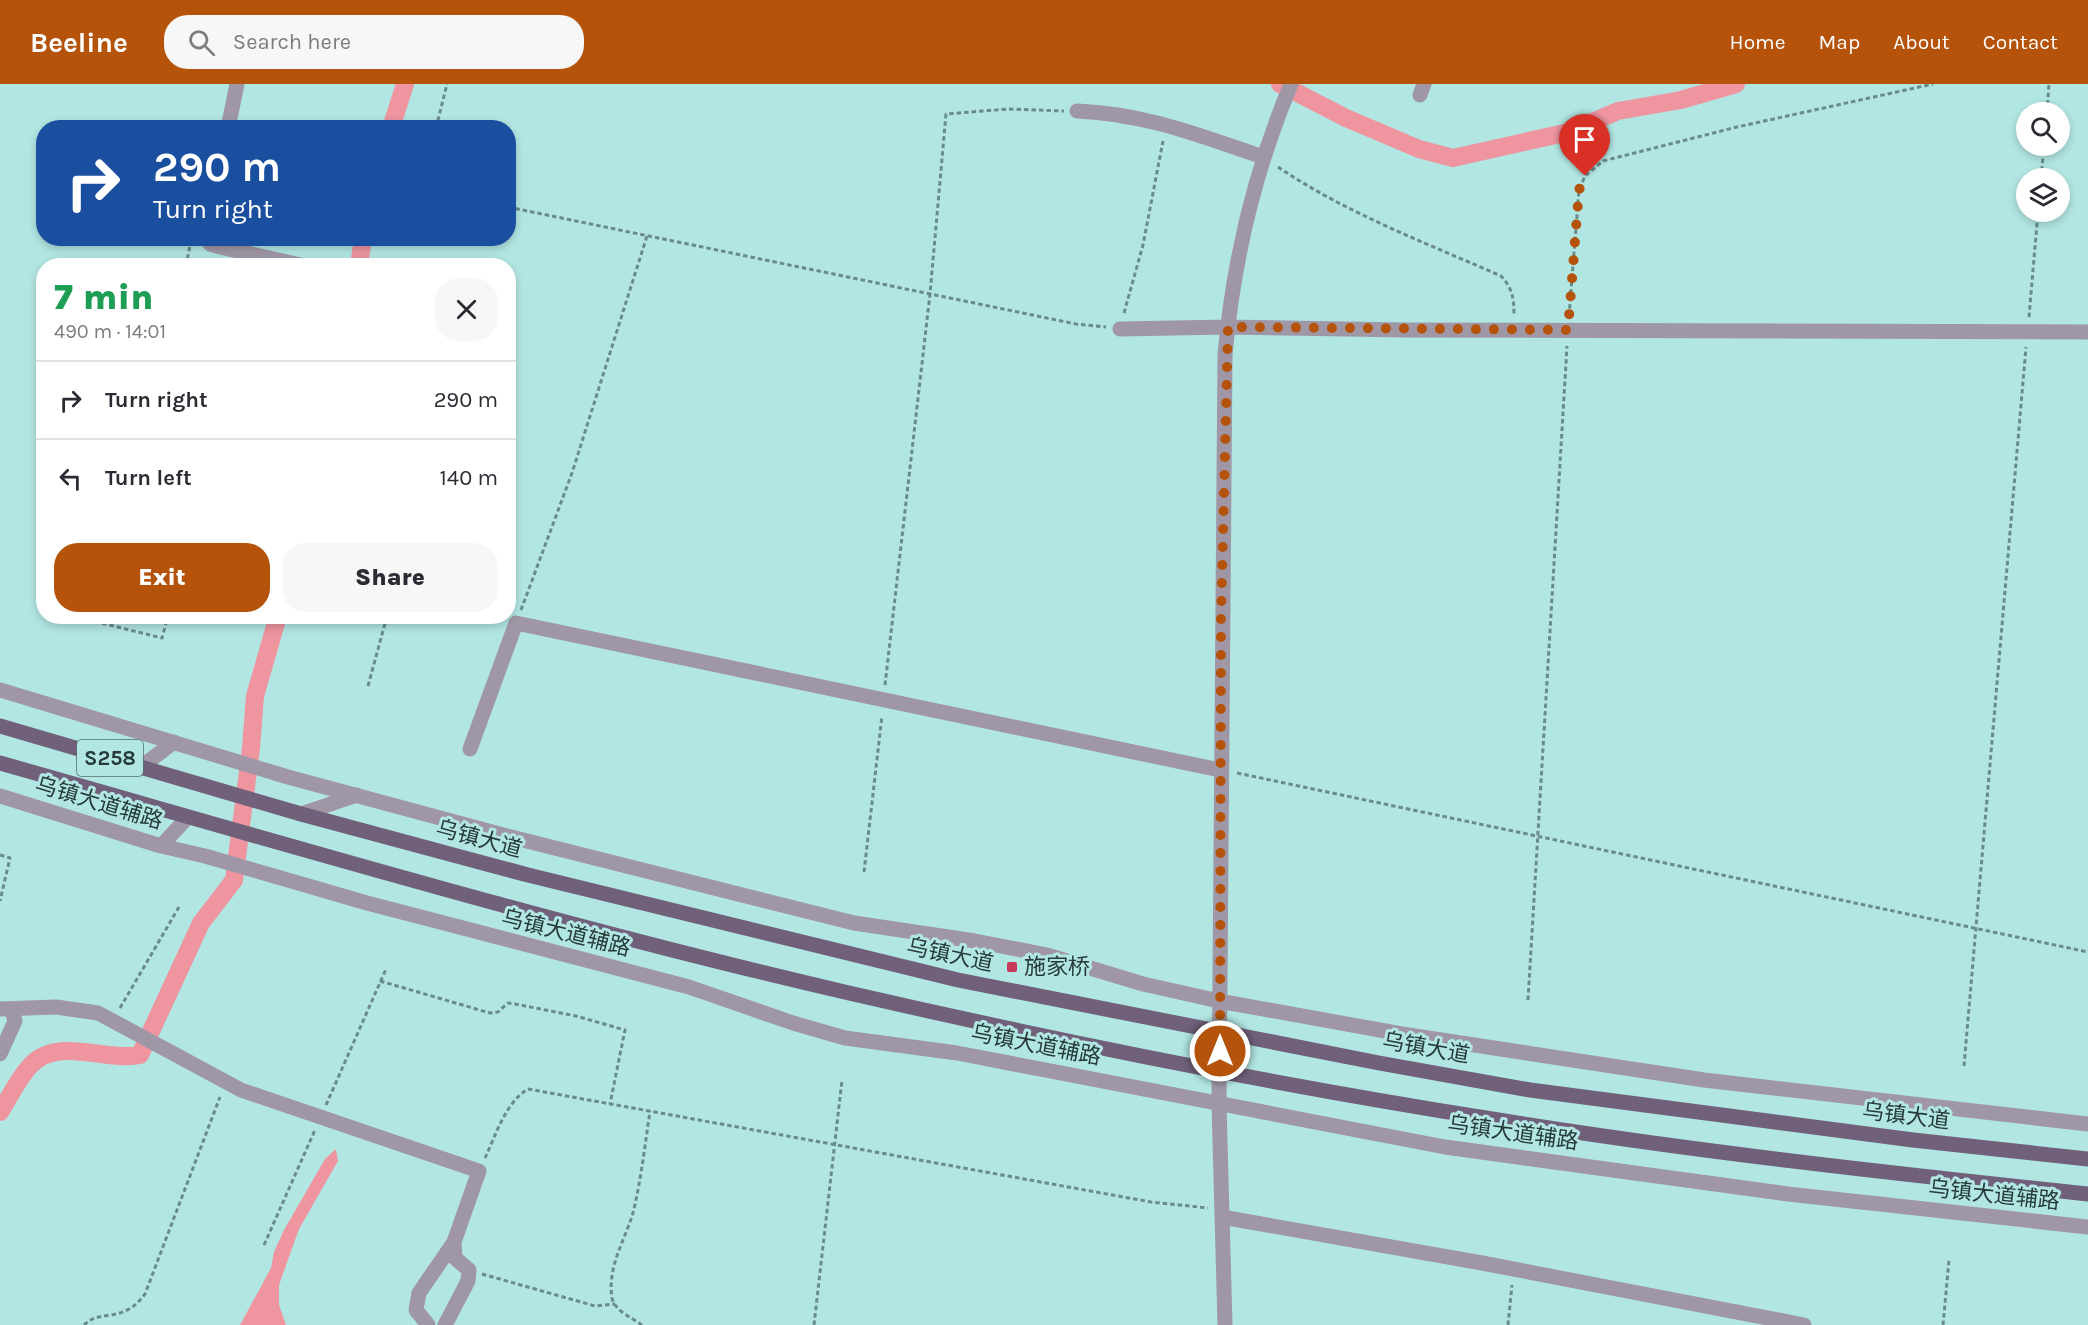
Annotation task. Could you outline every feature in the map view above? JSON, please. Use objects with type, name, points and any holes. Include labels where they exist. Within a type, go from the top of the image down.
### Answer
[{"type":"main road","name":"乌镇大道","points":[[0,726],[296,813],[528,875],[853,957],[1220,1033],[1541,1091],[1913,1140],[2088,1159]]},
{"type":"main road","name":"S258","points":[[0,763],[500,906],[847,992],[1220,1070],[1543,1127],[1876,1171],[2088,1194]]},
{"type":"street","points":[[230,120],[237,84]]},
{"type":"street","points":[[1225,1325],[1219,1104],[1219,1001],[1220,770],[1228,327],[1231,293],[1263,157],[1291,84]]},
{"type":"street","points":[[1077,111],[1117,113],[1166,125],[1263,157]]},
{"type":"street","points":[[217,246],[269,258]]},
{"type":"street","points":[[1120,329],[1228,327],[2088,332]]},
{"type":"street","points":[[516,623],[1220,770]]},
{"type":"street","points":[[470,749],[516,624]]},
{"type":"street","points":[[0,690],[288,777],[507,836],[854,923],[975,941],[1047,955],[1143,984],[1219,1001],[1402,1034],[1704,1080],[2088,1124]]},
{"type":"street","points":[[141,767],[174,742]]},
{"type":"street","points":[[296,813],[357,795]]},
{"type":"street","name":"乌镇大道辅路","points":[[0,796],[160,846],[206,856],[528,947],[689,987],[820,1032],[882,1044],[957,1053],[1386,1136],[1525,1158],[1851,1202],[2088,1227]]},
{"type":"street","points":[[160,846],[187,818]]},
{"type":"street","points":[[6,1009],[56,1007],[83,1009],[113,1020],[176,1052],[226,1082],[278,1103],[479,1171],[454,1242],[419,1293],[416,1310],[428,1325]]},
{"type":"street","points":[[0,1054],[15,1021],[6,1009]]},
{"type":"street","points":[[1222,1213],[1804,1325]]},
{"type":"street","points":[[445,1325],[468,1281],[469,1270],[455,1258],[454,1242]]},
{"type":"path","points":[[438,120],[447,84]]},
{"type":"path","points":[[1528,1000],[1568,330],[1579,190],[1585,176],[1603,161],[1737,127],[1933,84]]},
{"type":"path","points":[[2048,102],[2049,84]]},
{"type":"path","points":[[864,872],[930,294],[946,114],[1008,109],[1077,111]]},
{"type":"path","points":[[516,209],[1076,324],[1120,329],[1143,244],[1166,125]]},
{"type":"path","points":[[1263,157],[1328,196],[1501,276],[1509,285],[1514,298],[1513,330]]},
{"type":"path","points":[[1964,1066],[2037,222]]},
{"type":"path","points":[[516,623],[572,472],[647,236]]},
{"type":"path","points":[[105,624],[162,638],[166,624]]},
{"type":"path","points":[[368,686],[385,624]]},
{"type":"path","points":[[1220,770],[1976,926],[2088,952]]},
{"type":"path","points":[[0,855],[10,858],[0,900]]},
{"type":"path","points":[[113,1020],[179,907]]},
{"type":"path","points":[[380,981],[490,1013],[498,1012],[508,1003],[576,1016],[624,1030],[610,1104]]},
{"type":"path","points":[[814,1325],[842,1080]]},
{"type":"path","points":[[84,1325],[99,1318],[125,1313],[138,1305],[145,1294],[226,1082]]},
{"type":"path","points":[[479,1171],[509,1108],[517,1096],[528,1089],[1222,1213]]},
{"type":"path","points":[[642,1325],[615,1304],[612,1299],[612,1280],[618,1248],[633,1212],[650,1111]]},
{"type":"path","points":[[1943,1325],[1949,1260]]},
{"type":"path","points":[[1508,1325],[1513,1269]]},
{"type":"path","points":[[469,1270],[595,1306],[615,1304]]},
{"type":"shaded area","points":[[336,1149],[338,1161],[299,1229],[279,1285],[279,1305],[286,1325],[240,1325],[271,1268],[274,1252],[284,1230],[325,1159]]},
{"type":"waterway","points":[[394,120],[405,84]]},
{"type":"waterway","points":[[1280,84],[1346,118],[1419,149],[1453,158],[1569,132],[1618,111],[1681,100],[1736,84]]},
{"type":"waterway","points":[[360,258],[362,246]]},
{"type":"waterway","points":[[0,1112],[22,1076],[42,1057],[55,1052],[68,1051],[140,1055],[201,923],[234,880],[251,748],[255,696],[276,624]]},
{"type":"place","name":"施家桥","points":[[1012,967]]},
{"type":"route","points":[[1220,1051],[1221,618],[1225,355],[1228,327],[1568,330],[1574,230],[1579,190],[1585,176]]}]
